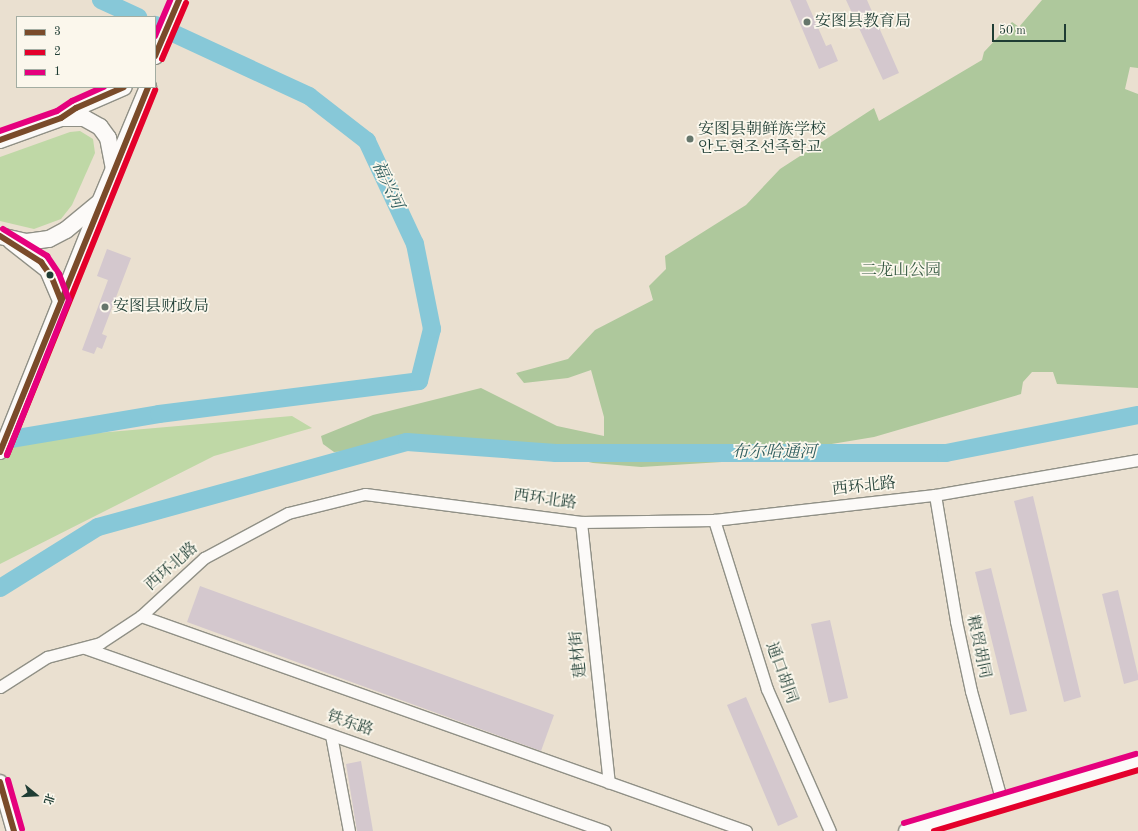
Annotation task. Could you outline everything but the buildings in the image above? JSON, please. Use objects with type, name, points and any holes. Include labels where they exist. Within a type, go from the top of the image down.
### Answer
[{"type":"highway","points":[[157,50],[177,4]]},
{"type":"highway","points":[[0,140],[61,118],[76,108],[122,88]]},
{"type":"highway","points":[[4,238],[27,242],[48,239],[66,230],[100,202],[148,88]]},
{"type":"highway","points":[[61,118],[84,118],[100,126],[108,138],[114,168]]},
{"type":"highway","points":[[4,238],[44,266],[52,278],[61,300]]},
{"type":"main road","points":[[0,452],[100,202]]},
{"type":"main road","points":[[906,831],[1138,762]]},
{"type":"main road","points":[[0,782],[14,831]]},
{"type":"street","name":"西环北路","points":[[0,687],[47,657],[100,643],[141,616],[204,558],[288,512],[365,494],[581,522],[714,520],[935,495],[1138,460]]},
{"type":"street","name":"粮贸胡同","points":[[935,495],[957,629],[971,691],[1002,802]]},
{"type":"street","name":"通口胡同","points":[[714,520],[767,689],[830,831]]},
{"type":"street","name":"建材街","points":[[581,522],[609,783]]},
{"type":"street","points":[[141,616],[746,831]]},
{"type":"street","name":"铁东路","points":[[84,648],[605,831]]},
{"type":"street","points":[[331,735],[349,831]]},
{"type":"green space","name":"二龙山公园","points":[[1042,0],[1138,0],[1138,68],[1130,67],[1125,89],[1138,94],[1138,388],[1057,384],[1053,372],[1032,372],[1023,382],[1021,394],[874,437],[722,462],[641,467],[593,463],[496,441],[334,452],[323,444],[321,436],[373,415],[481,388],[557,426],[604,436],[604,417],[591,370],[568,378],[524,383],[516,373],[568,359],[595,330],[653,300],[649,286],[666,269],[665,256],[746,205],[780,169],[874,108],[879,121],[982,60],[984,52],[1012,22],[1019,27]]},
{"type":"green space","points":[[80,131],[93,139],[95,153],[72,205],[61,219],[34,229],[0,221],[0,157],[70,132]]},
{"type":"green space","points":[[292,416],[312,428],[214,456],[0,564],[0,445],[40,438]]},
{"type":"waterway","name":"福兴河","points":[[101,0],[136,16]]},
{"type":"waterway","name":"福兴河","points":[[0,441],[159,414],[419,381],[432,329],[415,244],[367,141],[309,96],[156,25]]},
{"type":"waterway","name":"布尔哈通河","points":[[0,588],[98,527],[407,442],[556,453],[946,453],[1138,415]]},
{"type":"transit line","name":"1","points":[[156,34],[170,0]]},
{"type":"transit line","name":"3","points":[[156,54],[179,0]]},
{"type":"transit line","name":"2","points":[[162,59],[186,3]]},
{"type":"transit line","name":"1","points":[[0,131],[57,111],[72,101],[102,88]]},
{"type":"transit line","name":"3","points":[[0,140],[61,118],[76,108],[122,88]]},
{"type":"transit line","name":"3","points":[[0,452],[148,88]]},
{"type":"transit line","name":"2","points":[[7,455],[155,90]]},
{"type":"transit line","name":"1","points":[[3,229],[47,256],[59,274],[69,300],[7,455]]},
{"type":"transit line","name":"3","points":[[0,236],[41,262],[52,278],[61,300]]},
{"type":"transit line","name":"1","points":[[904,823],[1136,754]]},
{"type":"transit line","name":"2","points":[[934,831],[1138,770]]},
{"type":"transit line","name":"1","points":[[8,780],[22,829]]},
{"type":"transit line","name":"3","points":[[0,782],[14,831]]},
{"type":"place","name":"安图县教育局","points":[[807,22]]},
{"type":"place","name":"安图县朝鲜族学校 안도현조선족학교","points":[[690,139]]},
{"type":"place","name":"安图县财政局","points":[[105,307]]}]
